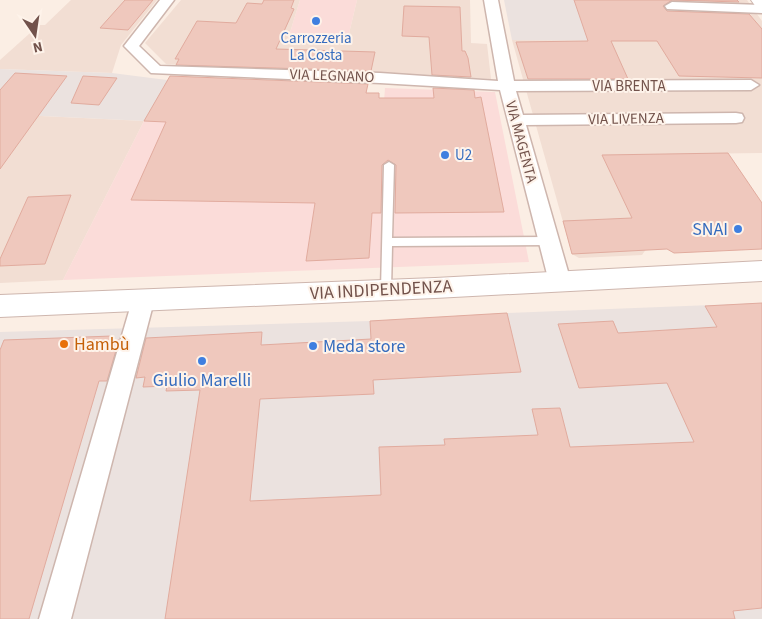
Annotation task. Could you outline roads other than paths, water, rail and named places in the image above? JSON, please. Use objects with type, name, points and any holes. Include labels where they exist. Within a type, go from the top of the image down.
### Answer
[{"type":"street","name":"VIA LEGNANO","points":[[167,0],[131,46],[156,70],[380,78],[507,86]]},
{"type":"street","name":"VIA MAGENTA","points":[[491,0],[507,86],[560,282]]},
{"type":"street","points":[[759,0],[762,4]]},
{"type":"street","points":[[672,6],[762,9]]},
{"type":"street","name":"VIA BRENTA","points":[[507,86],[752,85]]},
{"type":"street","name":"VIA LIVENZA","points":[[516,120],[736,118]]},
{"type":"street","name":"VIA INDIPENDENZA","points":[[0,306],[386,290],[762,271]]},
{"type":"street","points":[[55,619],[143,300]]},
{"type":"lane","points":[[386,290],[389,165]]},
{"type":"lane","points":[[388,242],[548,241]]},
{"type":"place","name":"Carrozzeria La Costa","points":[[316,21]]},
{"type":"place","name":"U2","points":[[445,155]]},
{"type":"place","name":"SNAI","points":[[738,229]]},
{"type":"place","name":"Hambù","points":[[64,344]]},
{"type":"place","name":"Meda store","points":[[313,346]]},
{"type":"place","name":"Giulio Marelli","points":[[202,361]]}]
